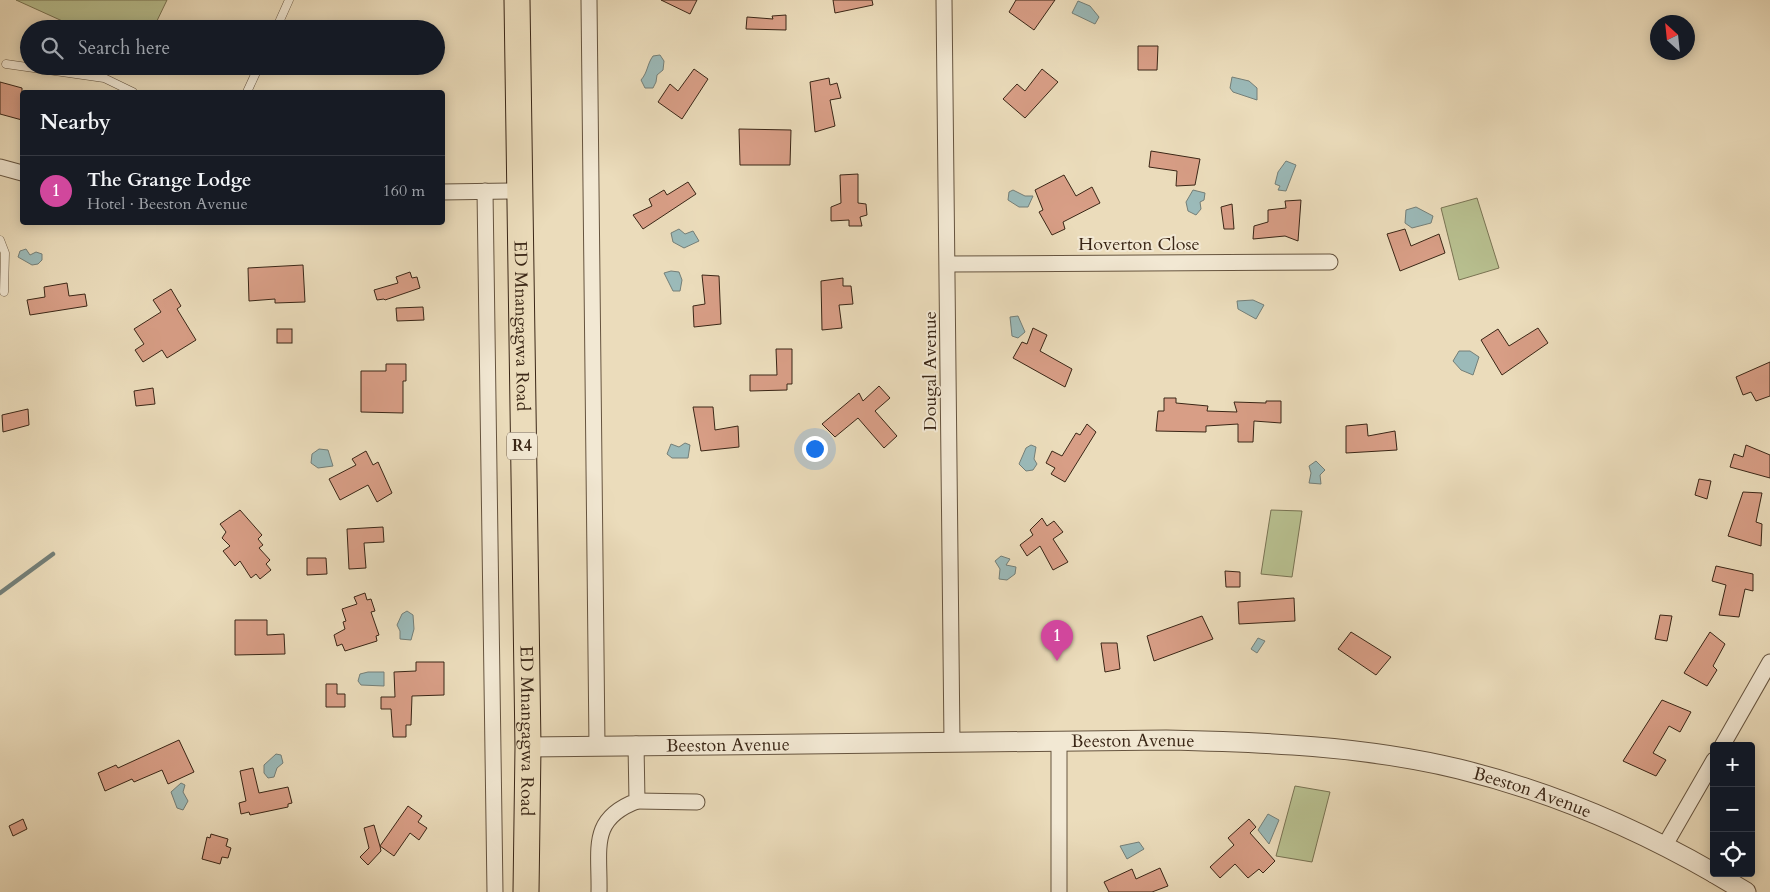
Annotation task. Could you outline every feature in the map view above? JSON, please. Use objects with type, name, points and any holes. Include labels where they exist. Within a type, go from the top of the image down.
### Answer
[{"type":"highway","name":"ED Mnangagwa Road","points":[[517,0],[528,747],[526,892]]},
{"type":"street","points":[[589,0],[597,746]]},
{"type":"street","name":"Dougal Avenue","points":[[944,0],[952,742]]},
{"type":"street","points":[[0,168],[20,173]]},
{"type":"street","points":[[485,191],[495,892]]},
{"type":"street","points":[[445,192],[519,191]]},
{"type":"street","name":"Hoverton Close","points":[[948,264],[1330,262]]},
{"type":"street","points":[[1724,742],[1770,662]]},
{"type":"street","name":"Beeston Avenue","points":[[528,747],[636,744],[1166,740],[1293,745],[1393,757],[1458,769],[1554,797],[1666,845],[1710,871]]},
{"type":"street","points":[[1059,742],[1059,892]]},
{"type":"street","points":[[636,744],[636,801]]},
{"type":"street","points":[[1666,845],[1710,767]]},
{"type":"street","points":[[600,892],[600,839],[602,829],[612,813],[636,801],[698,802]]},
{"type":"street","name":"Beeston Avenue","points":[[1721,877],[1746,892]]},
{"type":"lane","points":[[280,20],[289,0]]},
{"type":"lane","points":[[6,64],[20,66]]},
{"type":"lane","points":[[83,75],[104,78],[129,90]]},
{"type":"lane","points":[[248,90],[255,75]]},
{"type":"lane","points":[[0,240],[5,252],[4,292]]},
{"type":"green space","points":[[16,0],[167,0],[157,20],[60,20]]},
{"type":"green space","points":[[1477,198],[1499,268],[1459,280],[1441,208]]},
{"type":"green space","points":[[1271,510],[1302,511],[1292,577],[1261,574]]},
{"type":"green space","points":[[1295,786],[1330,792],[1312,862],[1276,856]]},
{"type":"water","points":[[1078,1],[1090,6],[1099,17],[1095,24],[1072,13]]},
{"type":"water","points":[[660,55],[664,61],[663,70],[657,75],[653,88],[645,88],[641,80],[653,56]]},
{"type":"water","points":[[1232,77],[1249,81],[1257,88],[1257,100],[1233,92],[1230,88]]},
{"type":"water","points":[[1286,161],[1296,165],[1286,191],[1278,190],[1280,186],[1275,184],[1278,172]]},
{"type":"water","points":[[1013,190],[1025,196],[1033,196],[1028,207],[1019,207],[1008,200],[1009,192]]},
{"type":"water","points":[[1193,190],[1205,193],[1204,200],[1200,202],[1201,209],[1196,215],[1188,211],[1186,202]]},
{"type":"water","points":[[1416,207],[1433,216],[1431,223],[1412,228],[1405,223],[1406,210]]},
{"type":"water","points":[[679,229],[685,234],[693,231],[699,241],[684,248],[673,242],[671,233]]},
{"type":"water","points":[[26,249],[30,255],[36,252],[42,254],[42,260],[38,264],[32,265],[18,257],[20,251]]},
{"type":"water","points":[[671,271],[679,272],[682,280],[680,291],[673,291],[664,273]]},
{"type":"water","points":[[1253,300],[1264,305],[1256,319],[1238,309],[1237,301]]},
{"type":"water","points":[[1018,316],[1025,332],[1018,338],[1012,336],[1010,317]]},
{"type":"water","points":[[1459,351],[1470,351],[1479,357],[1473,375],[1461,370],[1453,361]]},
{"type":"water","points":[[685,443],[690,445],[688,458],[672,458],[667,454],[671,444],[679,447]]},
{"type":"water","points":[[1031,445],[1036,447],[1034,459],[1037,464],[1033,470],[1026,471],[1019,464],[1026,448]]},
{"type":"water","points":[[319,449],[328,450],[333,466],[318,468],[311,463],[312,454]]},
{"type":"water","points":[[1316,461],[1325,470],[1320,475],[1321,484],[1309,483],[1311,473],[1309,466]]},
{"type":"water","points":[[1001,556],[1010,559],[1006,565],[1016,567],[1015,574],[1007,580],[999,579],[1000,569],[995,561]]},
{"type":"water","points":[[407,611],[413,615],[414,629],[411,640],[400,639],[400,631],[397,625],[402,614]]},
{"type":"water","points":[[1258,638],[1265,641],[1257,653],[1251,649]]},
{"type":"water","points":[[384,672],[384,686],[361,685],[358,681],[360,674]]},
{"type":"water","points":[[276,754],[281,755],[283,763],[277,768],[274,777],[268,778],[264,773],[264,765]]},
{"type":"water","points":[[181,783],[185,785],[183,792],[188,801],[183,810],[177,808],[171,792]]},
{"type":"water","points":[[1268,814],[1279,820],[1269,844],[1258,830]]},
{"type":"water","points":[[1139,842],[1144,849],[1127,859],[1120,846]]},
{"type":"building","points":[[661,0],[697,0],[690,14]]},
{"type":"building","points":[[833,0],[872,0],[873,5],[835,13]]},
{"type":"building","points":[[1016,0],[1055,0],[1034,30],[1009,12]]},
{"type":"building","points":[[786,15],[786,30],[746,29],[747,17],[773,19],[772,16]]},
{"type":"building","points":[[1138,46],[1158,46],[1157,70],[1138,70]]},
{"type":"building","points":[[694,69],[708,79],[682,119],[658,102],[670,84],[678,91]]},
{"type":"building","points":[[1042,69],[1058,82],[1025,118],[1003,99],[1017,84],[1025,91]]},
{"type":"building","points":[[829,78],[830,85],[837,83],[841,98],[830,100],[835,126],[815,132],[810,82]]},
{"type":"building","points":[[0,82],[22,88],[20,90],[20,119],[0,114]]},
{"type":"building","points":[[739,129],[791,130],[790,165],[740,165]]},
{"type":"building","points":[[1151,151],[1200,159],[1195,185],[1176,186],[1177,171],[1149,167]]},
{"type":"building","points":[[858,174],[858,203],[866,204],[867,215],[860,217],[862,226],[849,226],[849,220],[831,221],[831,207],[841,203],[840,175]]},
{"type":"building","points":[[1064,175],[1076,196],[1092,187],[1100,203],[1063,222],[1065,229],[1052,235],[1039,212],[1043,210],[1035,190]]},
{"type":"building","points":[[688,182],[696,194],[643,229],[633,215],[652,206],[649,199],[664,190],[667,195]]},
{"type":"building","points":[[1301,200],[1298,241],[1285,236],[1253,239],[1254,226],[1268,222],[1268,210],[1286,208],[1285,201]]},
{"type":"building","points":[[1232,204],[1234,229],[1224,229],[1221,207]]},
{"type":"building","points":[[1405,229],[1411,246],[1439,234],[1445,253],[1400,271],[1387,234]]},
{"type":"building","points":[[303,265],[305,302],[275,303],[275,299],[249,301],[248,268]]},
{"type":"building","points":[[410,272],[412,278],[417,277],[420,288],[385,300],[377,300],[374,290],[398,283],[396,277]]},
{"type":"building","points":[[702,275],[719,276],[721,324],[694,327],[693,306],[705,304]]},
{"type":"building","points":[[843,278],[843,286],[851,286],[853,304],[839,305],[842,328],[822,330],[821,281]]},
{"type":"building","points":[[67,283],[69,296],[85,294],[87,306],[30,315],[27,300],[45,297],[44,287]]},
{"type":"building","points":[[171,289],[181,306],[177,309],[196,340],[167,358],[162,350],[143,362],[135,350],[144,344],[134,329],[161,312],[153,300]]},
{"type":"building","points":[[423,307],[424,320],[397,321],[396,308]]},
{"type":"building","points":[[1033,328],[1047,335],[1040,351],[1072,369],[1065,387],[1013,358],[1022,342],[1027,344]]},
{"type":"building","points":[[1538,328],[1548,343],[1502,375],[1481,340],[1498,329],[1509,346]]},
{"type":"building","points":[[277,329],[292,329],[292,343],[277,343]]},
{"type":"building","points":[[776,349],[792,349],[792,384],[787,384],[787,390],[750,391],[750,375],[777,375]]},
{"type":"building","points":[[1770,362],[1770,396],[1756,401],[1751,392],[1743,395],[1736,377]]},
{"type":"building","points":[[386,364],[406,364],[406,381],[403,381],[403,413],[361,412],[361,371],[386,371]]},
{"type":"building","points":[[879,386],[890,398],[875,411],[897,436],[884,448],[858,418],[835,437],[822,424],[859,393],[863,401]]},
{"type":"building","points":[[153,388],[155,404],[136,406],[134,391]]},
{"type":"building","points":[[1164,398],[1176,398],[1176,403],[1208,406],[1207,411],[1237,412],[1234,402],[1266,403],[1266,401],[1281,401],[1281,423],[1254,421],[1253,442],[1238,442],[1238,424],[1206,426],[1206,432],[1156,431],[1158,411],[1164,411]]},
{"type":"building","points":[[693,407],[713,407],[715,430],[738,426],[739,447],[701,451]]},
{"type":"building","points":[[28,409],[29,425],[3,432],[2,415]]},
{"type":"building","points":[[1087,424],[1096,432],[1065,482],[1051,474],[1055,468],[1046,463],[1052,451],[1062,456],[1076,433],[1080,435]]},
{"type":"building","points":[[1367,424],[1368,436],[1395,431],[1397,450],[1346,453],[1346,426]]},
{"type":"building","points":[[1746,445],[1770,455],[1770,478],[1730,467],[1734,454],[1743,457]]},
{"type":"building","points":[[366,451],[373,465],[378,462],[392,493],[377,502],[368,485],[340,500],[329,479],[356,465],[352,459]]},
{"type":"building","points":[[1699,479],[1711,481],[1707,499],[1695,495]]},
{"type":"building","points":[[1743,492],[1762,493],[1756,522],[1762,524],[1761,546],[1728,536]]},
{"type":"building","points":[[240,510],[262,535],[258,539],[263,545],[259,548],[270,560],[266,564],[271,570],[260,579],[256,574],[251,578],[240,561],[235,566],[223,551],[230,546],[222,538],[226,532],[220,524]]},
{"type":"building","points":[[1042,518],[1047,526],[1054,521],[1063,532],[1053,539],[1068,562],[1053,570],[1040,546],[1027,556],[1020,545],[1033,535],[1030,530]]},
{"type":"building","points":[[383,527],[384,542],[364,543],[366,568],[349,569],[347,529]]},
{"type":"building","points":[[307,558],[326,558],[327,574],[307,575]]},
{"type":"building","points":[[1716,566],[1753,574],[1753,591],[1745,589],[1739,617],[1719,615],[1726,585],[1712,581]]},
{"type":"building","points":[[1225,571],[1240,572],[1240,587],[1226,587]]},
{"type":"building","points":[[365,593],[367,600],[371,599],[375,611],[371,612],[379,635],[376,636],[377,641],[345,651],[342,644],[337,646],[334,635],[345,629],[343,622],[346,621],[342,609],[357,604],[354,597]]},
{"type":"building","points":[[1294,598],[1295,621],[1239,624],[1238,602]]},
{"type":"building","points":[[1660,615],[1672,616],[1667,641],[1655,639]]},
{"type":"building","points":[[1202,616],[1213,639],[1154,661],[1147,636]]},
{"type":"building","points":[[235,620],[267,620],[267,635],[284,634],[285,654],[235,655]]},
{"type":"building","points":[[1351,632],[1391,657],[1376,675],[1338,649]]},
{"type":"building","points":[[1710,632],[1725,644],[1713,666],[1717,670],[1707,686],[1684,673]]},
{"type":"building","points":[[1101,643],[1117,643],[1120,669],[1105,672]]},
{"type":"building","points":[[416,662],[444,662],[444,695],[412,696],[411,725],[406,725],[406,737],[393,737],[391,709],[381,709],[381,697],[395,697],[394,672],[416,671]]},
{"type":"building","points":[[326,684],[337,684],[337,694],[345,694],[345,707],[326,707]]},
{"type":"building","points":[[1662,700],[1691,712],[1680,732],[1669,726],[1653,753],[1666,760],[1656,776],[1623,761]]},
{"type":"building","points":[[179,740],[194,772],[168,784],[162,770],[134,782],[132,779],[105,791],[98,773],[116,765],[118,768]]},
{"type":"building","points":[[253,768],[259,793],[288,787],[292,803],[288,804],[288,807],[250,815],[249,812],[241,814],[239,803],[246,801],[240,771]]},
{"type":"building","points":[[408,806],[422,816],[418,822],[427,828],[419,840],[410,833],[394,856],[380,846]]},
{"type":"building","points":[[23,819],[27,829],[13,836],[9,826]]},
{"type":"building","points":[[1249,819],[1256,827],[1250,833],[1275,861],[1263,873],[1259,869],[1248,878],[1235,864],[1220,878],[1210,867],[1234,845],[1228,838]]},
{"type":"building","points":[[374,825],[381,851],[368,865],[360,857],[369,848],[364,828]]},
{"type":"building","points":[[211,834],[228,839],[226,846],[231,848],[228,858],[222,857],[220,864],[202,859],[207,837],[210,838]]},
{"type":"building","points":[[1160,868],[1168,886],[1152,892],[1109,892],[1104,882],[1132,869],[1136,879]]},
{"type":"waterway","points":[[0,593],[53,554]]},
{"type":"place","name":"The Grange Lodge","points":[[1057,661]]}]
